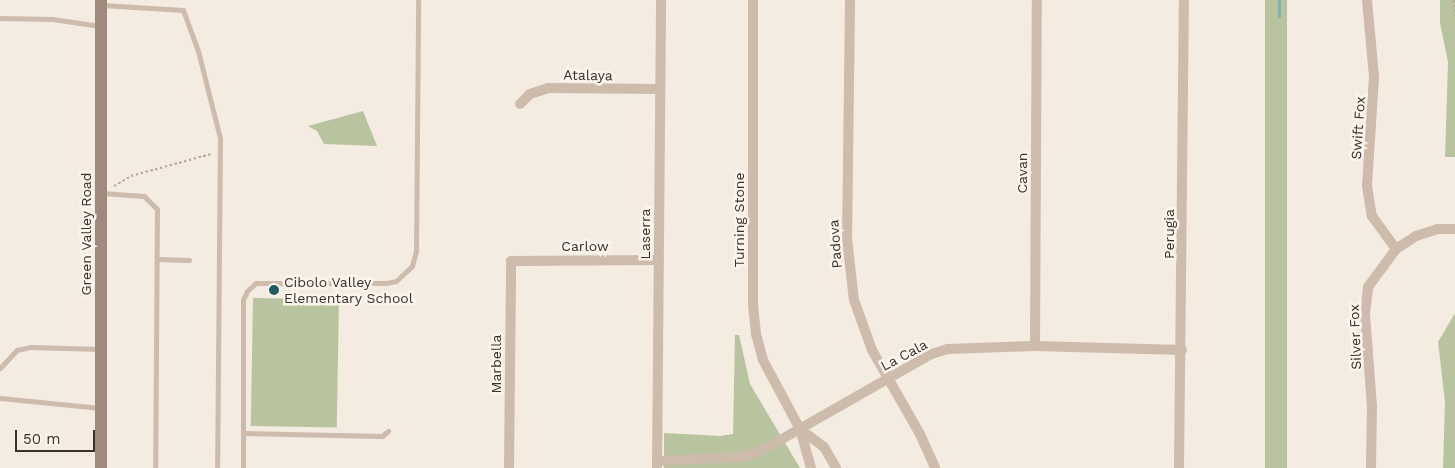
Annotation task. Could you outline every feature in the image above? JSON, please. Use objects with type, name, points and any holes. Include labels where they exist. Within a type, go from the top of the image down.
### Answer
[{"type":"street","name":"Laserra","points":[[657,464],[661,0]]},
{"type":"street","name":"Turning Stone","points":[[753,0],[753,305],[756,334],[763,360],[800,429],[811,468]]},
{"type":"street","name":"Padova","points":[[850,0],[847,240],[854,300],[872,350],[920,434],[935,468]]},
{"type":"street","name":"Cavan","points":[[1035,346],[1038,0]]},
{"type":"street","name":"Perugia","points":[[1180,468],[1184,0]]},
{"type":"street","name":"Swift Fox","points":[[1367,0],[1374,77],[1367,186],[1372,216],[1396,249]]},
{"type":"street","name":"Green Valley Road","points":[[101,3],[101,468]]},
{"type":"street","name":"Atalaya","points":[[520,104],[530,94],[548,88],[660,89]]},
{"type":"street","name":"Silver Fox","points":[[1371,468],[1372,407],[1365,313],[1368,288],[1396,249],[1416,236],[1437,229],[1455,229]]},
{"type":"street","name":"Carlow","points":[[511,261],[659,260]]},
{"type":"street","name":"Marbella","points":[[509,468],[511,261]]},
{"type":"street","name":"La Cala","points":[[657,464],[742,457],[761,451],[929,354],[948,349],[1035,346],[1182,350]]},
{"type":"street","name":"Turning Stone","points":[[800,429],[824,447],[836,468]]},
{"type":"lane","points":[[243,468],[243,300],[247,291],[256,283],[386,283],[396,281],[412,266],[416,251],[418,0]]},
{"type":"lane","points":[[101,3],[183,10],[198,51],[220,138],[217,468]]},
{"type":"lane","points":[[0,18],[52,19],[101,26]]},
{"type":"lane","points":[[101,194],[136,194],[152,201],[156,209],[155,468]]},
{"type":"lane","points":[[156,259],[189,260]]},
{"type":"lane","points":[[0,368],[17,350],[30,347],[101,349]]},
{"type":"lane","points":[[0,398],[101,408]]},
{"type":"lane","points":[[243,433],[382,436],[388,432]]},
{"type":"path","points":[[1454,0],[1455,16]]},
{"type":"path","points":[[101,194],[131,176],[220,151]]},
{"type":"green space","points":[[1265,0],[1287,0],[1287,468],[1265,468]]},
{"type":"green space","points":[[1440,0],[1455,0],[1455,157],[1445,157],[1448,62],[1440,23]]},
{"type":"green space","points":[[363,111],[377,146],[324,144],[317,131],[308,126]]},
{"type":"green space","points":[[253,298],[339,300],[337,427],[251,426]]},
{"type":"green space","points":[[1455,313],[1455,468],[1443,468],[1445,402],[1438,342]]},
{"type":"green space","points":[[735,335],[739,335],[750,384],[800,468],[664,468],[664,433],[720,436],[733,434]]},
{"type":"waterway","points":[[1279,0],[1279,16]]},
{"type":"place","name":"Cibolo Valley Elementary School","points":[[274,290]]}]
